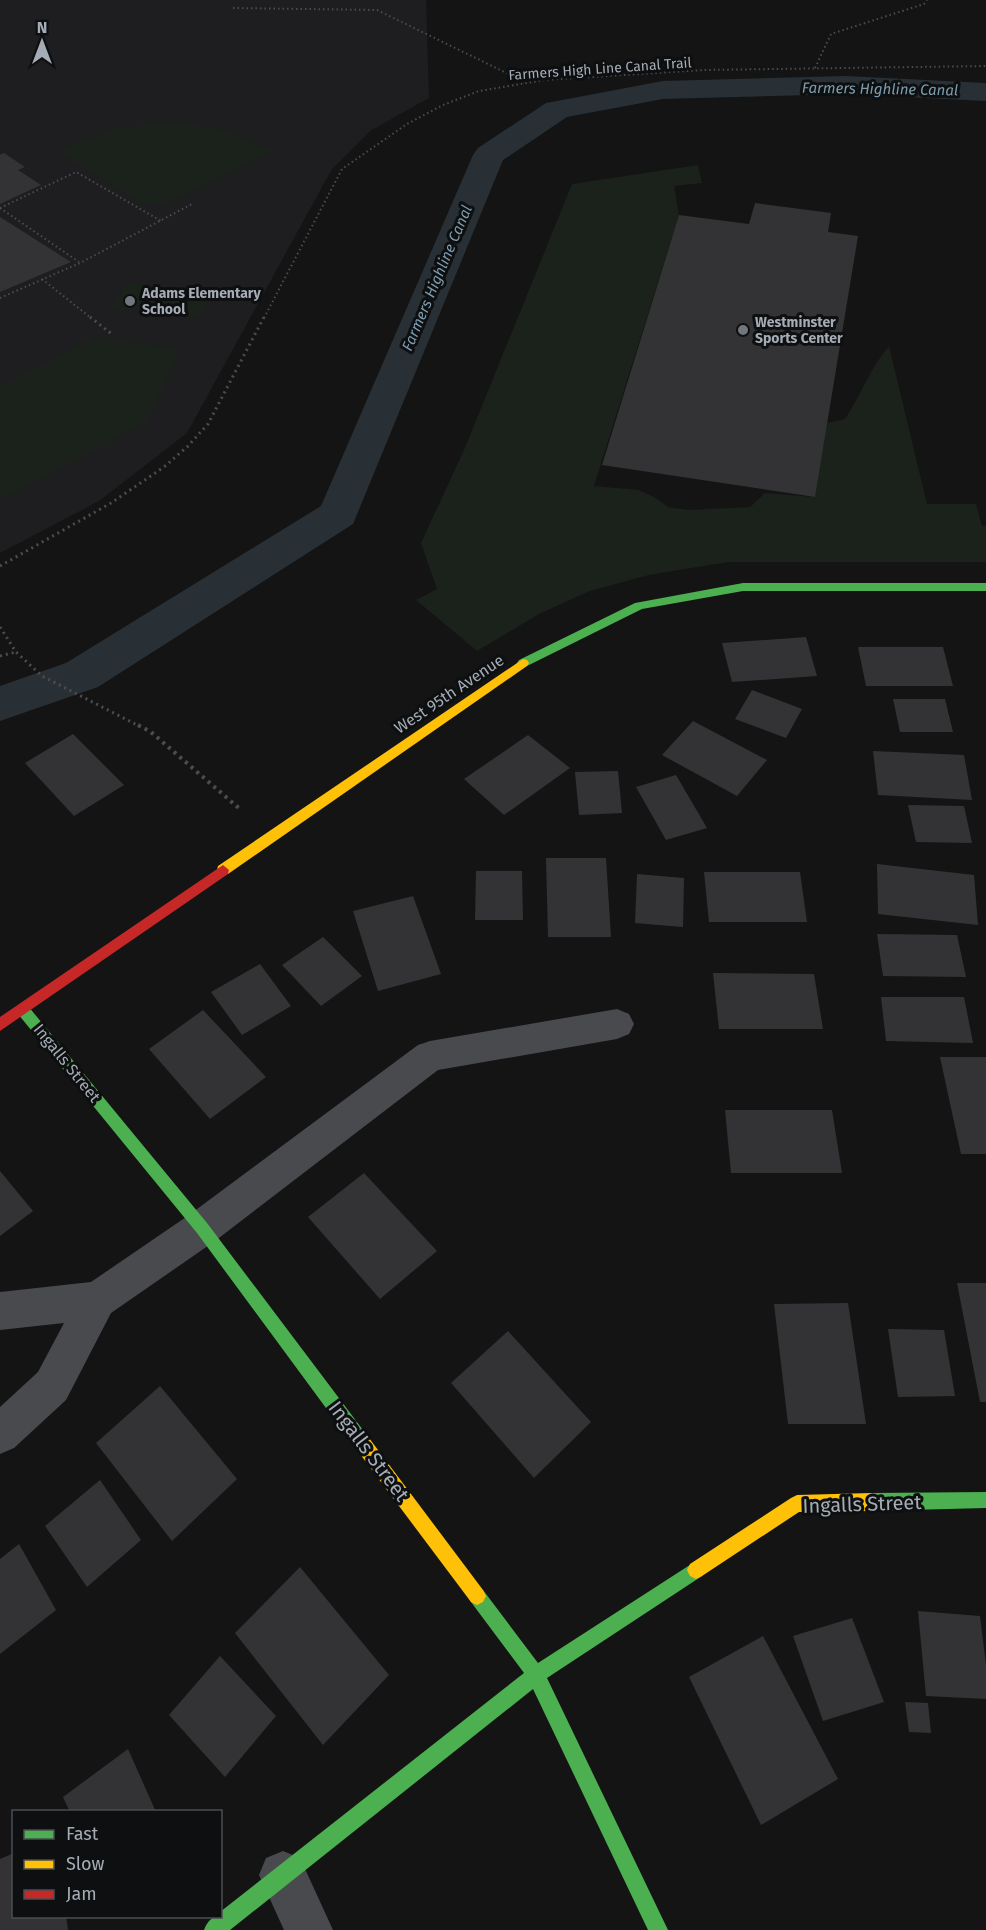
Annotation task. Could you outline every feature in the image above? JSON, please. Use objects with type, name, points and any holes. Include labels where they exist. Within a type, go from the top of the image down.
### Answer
[{"type":"street","name":"West 95th Avenue","points":[[0,1025],[535,655],[639,606],[743,587],[986,587]]},
{"type":"street","name":"Ingalls Street","points":[[23,1010],[202,1228],[536,1675],[658,1930]]},
{"type":"street","points":[[0,1434],[52,1386],[97,1300],[202,1228],[430,1056],[617,1024]]},
{"type":"street","points":[[0,1311],[97,1300]]},
{"type":"street","name":"Ingalls Street","points":[[214,1930],[536,1675],[797,1504],[986,1500]]},
{"type":"street","points":[[283,1875],[309,1930]]},
{"type":"path","points":[[815,68],[831,34],[924,4],[927,0]]},
{"type":"path","points":[[233,8],[377,10],[525,82]]},
{"type":"path","name":"Farmers High Line Canal Trail","points":[[0,566],[154,476],[190,447],[208,424],[342,169],[376,141],[479,91],[525,82],[641,74],[815,68],[986,66]]},
{"type":"path","points":[[0,208],[76,172],[161,222]]},
{"type":"path","points":[[0,298],[80,263],[192,204]]},
{"type":"path","points":[[0,208],[80,263]]},
{"type":"path","points":[[42,279],[112,334]]},
{"type":"path","points":[[0,627],[16,652],[42,676],[151,732],[272,836]]},
{"type":"path","points":[[0,656],[16,652]]},
{"type":"shaded area","name":"Adams Elementary School","points":[[0,0],[426,0],[429,98],[370,131],[332,169],[187,433],[99,501],[0,553]]},
{"type":"shaded area","points":[[176,121],[229,132],[274,151],[170,203],[141,203],[56,151],[116,129]]},
{"type":"shaded area","points":[[698,165],[702,183],[674,186],[679,215],[594,486],[639,490],[668,507],[688,510],[750,507],[765,493],[814,497],[827,423],[845,419],[876,363],[889,346],[927,504],[976,504],[982,526],[986,526],[986,562],[728,562],[649,575],[590,591],[541,613],[477,651],[416,600],[437,589],[421,543],[464,450],[572,184]]},
{"type":"shaded area","points":[[126,283],[214,292],[200,318],[111,309]]},
{"type":"shaded area","points":[[92,337],[182,348],[146,423],[0,500],[0,386],[57,358]]},
{"type":"building","points":[[4,153],[25,167],[18,170],[41,185],[0,204],[0,155]]},
{"type":"building","name":"Westminster Sports Center","points":[[755,203],[831,213],[828,232],[858,236],[815,497],[602,465],[679,215],[749,224]]},
{"type":"building","points":[[0,217],[71,262],[0,292]]},
{"type":"building","points":[[806,637],[817,676],[732,682],[722,643]]},
{"type":"building","points":[[858,647],[943,647],[953,686],[866,686]]},
{"type":"building","points":[[752,690],[802,709],[786,738],[735,719]]},
{"type":"building","points":[[893,699],[945,699],[953,732],[900,732]]},
{"type":"building","points":[[693,721],[767,760],[737,796],[662,755]]},
{"type":"building","points":[[73,734],[124,785],[74,816],[25,763]]},
{"type":"building","points":[[528,735],[570,768],[504,815],[464,779]]},
{"type":"building","points":[[873,751],[964,755],[972,800],[878,795]]},
{"type":"building","points":[[618,771],[622,813],[579,815],[575,772]]},
{"type":"building","points":[[676,775],[707,828],[666,840],[636,787]]},
{"type":"building","points":[[908,805],[964,806],[972,843],[916,842]]},
{"type":"building","points":[[546,858],[606,858],[611,937],[548,937]]},
{"type":"building","points":[[877,864],[974,875],[978,925],[878,914]]},
{"type":"building","points":[[476,871],[522,871],[523,920],[475,920]]},
{"type":"building","points":[[704,872],[800,872],[807,922],[709,922]]},
{"type":"building","points":[[637,874],[684,878],[683,927],[635,923]]},
{"type":"building","points":[[413,896],[441,974],[378,991],[353,911]]},
{"type":"building","points":[[877,934],[957,935],[966,977],[883,976]]},
{"type":"building","points":[[323,937],[362,976],[321,1006],[282,965]]},
{"type":"building","points":[[260,964],[291,1006],[242,1035],[211,992]]},
{"type":"building","points":[[713,973],[814,974],[823,1029],[719,1029]]},
{"type":"building","points":[[881,997],[964,997],[973,1043],[886,1041]]},
{"type":"building","points":[[203,1010],[266,1077],[210,1119],[149,1049]]},
{"type":"building","points":[[940,1057],[986,1057],[986,1154],[961,1154]]},
{"type":"building","points":[[725,1110],[832,1110],[842,1173],[731,1173]]},
{"type":"building","points":[[0,1171],[33,1211],[0,1236]]},
{"type":"building","points":[[364,1173],[437,1251],[380,1299],[308,1217]]},
{"type":"building","points":[[957,1283],[986,1283],[986,1402],[980,1402]]},
{"type":"building","points":[[848,1303],[866,1424],[788,1424],[774,1304]]},
{"type":"building","points":[[888,1329],[944,1330],[955,1396],[898,1397]]},
{"type":"building","points":[[508,1331],[591,1422],[534,1478],[451,1383]]},
{"type":"building","points":[[160,1386],[237,1479],[172,1541],[96,1443]]},
{"type":"building","points":[[100,1480],[141,1540],[87,1587],[45,1526]]},
{"type":"building","points":[[19,1544],[56,1610],[0,1654],[0,1559]]},
{"type":"building","points":[[300,1567],[389,1675],[323,1745],[235,1633]]},
{"type":"building","points":[[918,1611],[980,1616],[986,1665],[986,1699],[926,1696]]},
{"type":"building","points":[[852,1618],[884,1702],[823,1721],[793,1636]]},
{"type":"building","points":[[763,1636],[838,1779],[761,1825],[689,1677]]},
{"type":"building","points":[[220,1656],[276,1716],[225,1777],[169,1715]]},
{"type":"building","points":[[905,1702],[928,1703],[931,1733],[909,1732]]},
{"type":"building","points":[[128,1749],[155,1810],[69,1810],[63,1797]]},
{"type":"building","points":[[12,1854],[12,1918],[66,1918],[68,1930],[0,1930],[0,1859]]},
{"type":"waterway","name":"Farmers Highline Canal","points":[[0,704],[82,675],[338,514],[489,155],[557,110],[663,90],[845,85],[986,92]]},
{"type":"traffic: fast","points":[[523,663],[639,606],[743,587],[986,587]]},
{"type":"traffic: fast","points":[[23,1010],[202,1228],[357,1436]]},
{"type":"traffic: fast","points":[[871,1502],[986,1500]]},
{"type":"traffic: fast","points":[[214,1930],[536,1675],[696,1570]]},
{"type":"traffic: fast","points":[[477,1596],[536,1675],[658,1930]]},
{"type":"traffic: slow","points":[[223,870],[523,663]]},
{"type":"traffic: slow","points":[[357,1436],[477,1596]]},
{"type":"traffic: slow","points":[[696,1570],[797,1504],[871,1502]]},
{"type":"traffic: jam","points":[[0,1025],[223,870]]},
{"type":"place","name":"Adams Elementary School","points":[[130,301]]},
{"type":"place","name":"Westminster Sports Center","points":[[743,330]]}]
